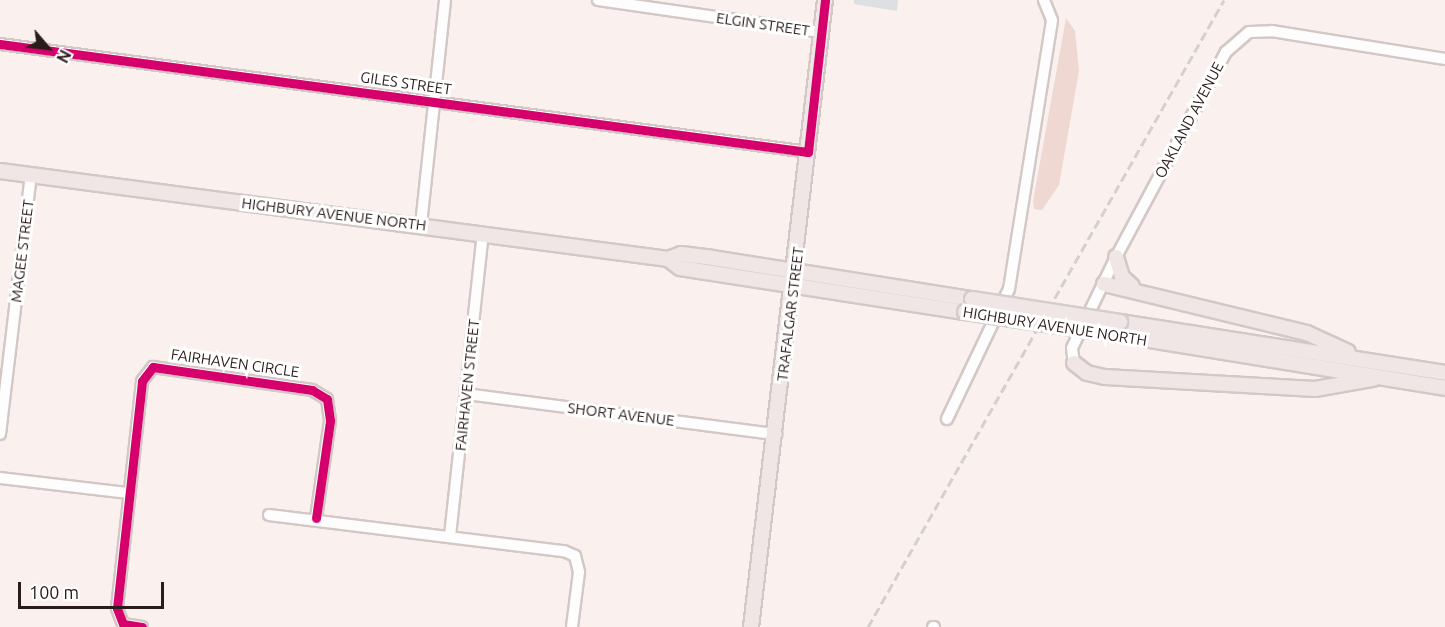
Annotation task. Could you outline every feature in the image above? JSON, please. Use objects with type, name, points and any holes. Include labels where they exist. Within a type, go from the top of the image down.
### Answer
[{"type":"main road","name":"TRAFALGAR STREET","points":[[751,627],[794,287],[825,0]]},
{"type":"main road","name":"HIGHBURY AVENUE NORTH","points":[[0,171],[668,259],[681,254],[795,270],[972,299],[1116,328],[1445,388]]},
{"type":"main road","points":[[1116,258],[1122,277],[1134,288]]},
{"type":"main road","name":"HIGHBURY AVENUE NORTH","points":[[668,259],[680,268],[794,287],[965,312],[1116,328],[1361,359],[1445,373]]},
{"type":"main road","points":[[1104,284],[1134,288],[1307,333],[1361,359]]},
{"type":"main road","points":[[1074,363],[1087,373],[1105,377],[1315,389],[1383,377]]},
{"type":"street","points":[[421,225],[445,0]]},
{"type":"street","name":"ELGIN STREET","points":[[598,0],[821,32]]},
{"type":"street","points":[[947,419],[1010,289],[1052,20],[1044,0]]},
{"type":"street","name":"OAKLAND AVENUE","points":[[1074,363],[1072,348],[1116,258],[1226,52],[1248,32],[1272,31],[1445,59]]},
{"type":"street","name":"GILES STREET","points":[[0,44],[808,152]]},
{"type":"street","name":"MAGEE STREET","points":[[0,434],[2,400],[31,175]]},
{"type":"street","name":"FAIRHAVEN STREET","points":[[450,536],[483,234]]},
{"type":"street","name":"FAIRHAVEN CIRCLE","points":[[142,627],[123,624],[117,608],[142,381],[153,367],[312,390],[327,399],[330,421],[316,518]]},
{"type":"street","name":"SHORT AVENUE","points":[[466,394],[776,434]]},
{"type":"street","points":[[0,478],[128,493]]},
{"type":"street","points":[[269,515],[316,518],[575,556],[579,572],[573,627]]},
{"type":"shaded area","points":[[1066,18],[1075,31],[1079,71],[1059,185],[1042,210],[1034,209],[1033,201]]},
{"type":"building","points":[[854,0],[898,0],[897,11],[854,4]]},
{"type":"railway","points":[[868,627],[1224,0]]},
{"type":"cycle path","points":[[0,44],[808,152],[825,0]]},
{"type":"cycle path","points":[[142,627],[123,624],[117,608],[142,381],[153,367],[312,390],[327,399],[330,421],[316,518]]}]
